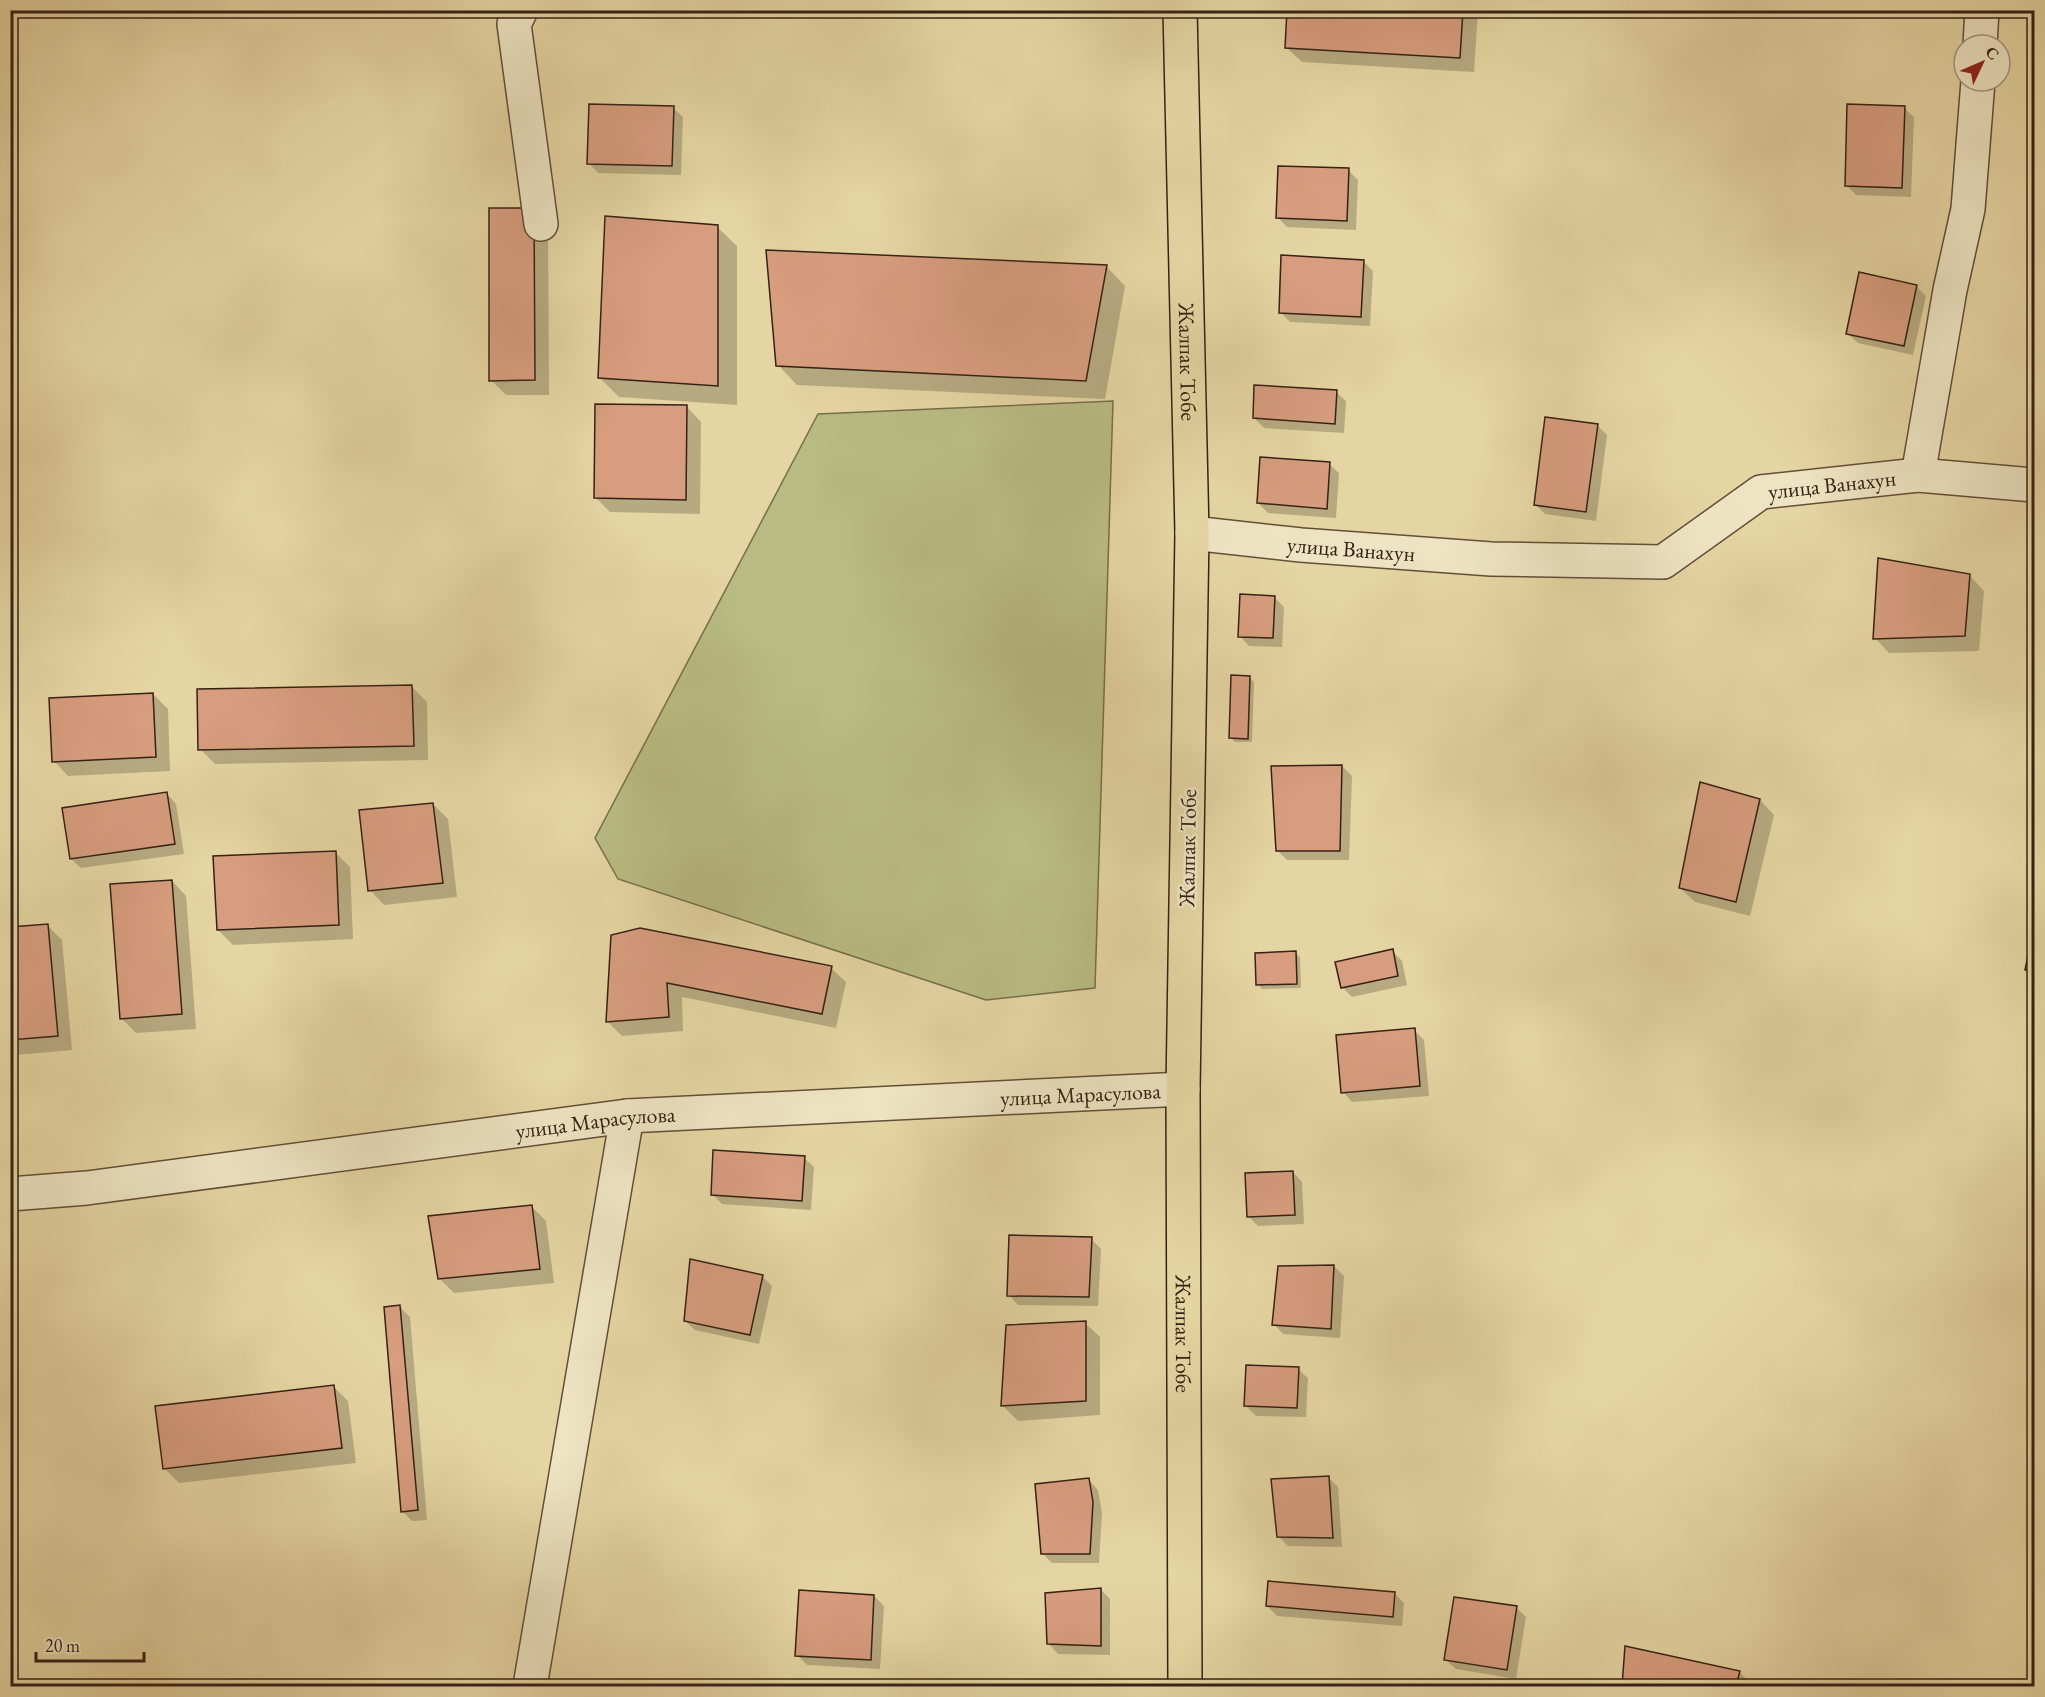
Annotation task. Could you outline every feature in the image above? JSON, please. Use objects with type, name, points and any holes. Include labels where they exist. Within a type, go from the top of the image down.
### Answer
[{"type":"main road","name":"Жалпак Тобе","points":[[1180,10],[1192,533],[1183,1089],[1185,1686]]},
{"type":"street","points":[[521,10],[514,24],[541,224]]},
{"type":"street","points":[[1981,33],[1982,10]]},
{"type":"street","name":"улица Ванахун","points":[[1192,533],[1301,545],[1491,559],[1663,562],[1761,492],[1918,475],[1950,290],[1968,209],[1977,93]]},
{"type":"street","points":[[1918,475],[2034,485]]},
{"type":"street","name":"улица Марасулова","points":[[10,1194],[87,1188],[627,1116],[1183,1089]]},
{"type":"street","points":[[530,1686],[627,1116]]},
{"type":"green space","points":[[1113,401],[1095,988],[986,1000],[618,879],[595,838],[818,414]]},
{"type":"building","points":[[1287,10],[1463,10],[1460,58],[1285,48]]},
{"type":"building","points":[[589,104],[674,106],[672,166],[587,164]]},
{"type":"building","points":[[1847,104],[1905,106],[1902,188],[1845,186]]},
{"type":"building","points":[[1278,166],[1349,168],[1347,221],[1276,218]]},
{"type":"building","points":[[489,208],[534,208],[535,380],[489,381]]},
{"type":"building","points":[[605,216],[718,225],[718,386],[598,378]]},
{"type":"building","points":[[766,250],[1107,265],[1086,381],[776,366]]},
{"type":"building","points":[[1281,255],[1364,260],[1361,317],[1279,313]]},
{"type":"building","points":[[1859,272],[1917,285],[1904,346],[1846,334]]},
{"type":"building","points":[[1254,385],[1337,390],[1335,424],[1253,418]]},
{"type":"building","points":[[595,404],[687,405],[686,500],[594,498]]},
{"type":"building","points":[[1545,417],[1598,424],[1586,512],[1534,505]]},
{"type":"building","points":[[1260,457],[1330,462],[1327,509],[1257,503]]},
{"type":"building","points":[[1878,558],[1970,574],[1965,636],[1873,639]]},
{"type":"building","points":[[1240,594],[1275,596],[1273,638],[1238,637]]},
{"type":"building","points":[[1231,675],[1250,676],[1248,739],[1229,738]]},
{"type":"building","points":[[412,685],[414,746],[198,750],[197,689]]},
{"type":"building","points":[[153,693],[156,757],[52,762],[49,698]]},
{"type":"building","points":[[1342,765],[1340,851],[1276,851],[1271,766]]},
{"type":"building","points":[[1700,782],[1760,799],[1736,902],[1679,888]]},
{"type":"building","points":[[167,792],[175,844],[70,859],[62,808]]},
{"type":"building","points":[[433,803],[443,883],[368,891],[359,810]]},
{"type":"building","points":[[336,851],[339,925],[217,930],[213,856]]},
{"type":"building","points":[[172,880],[182,1014],[120,1019],[110,884]]},
{"type":"building","points":[[48,924],[58,1036],[10,1040],[10,927]]},
{"type":"building","points":[[2034,926],[2034,972],[2025,970]]},
{"type":"building","points":[[640,928],[832,966],[822,1014],[667,983],[669,1017],[606,1022],[611,935]]},
{"type":"building","points":[[1393,949],[1398,976],[1341,988],[1335,962]]},
{"type":"building","points":[[1296,951],[1297,984],[1256,985],[1255,953]]},
{"type":"building","points":[[1415,1028],[1420,1086],[1341,1093],[1336,1035]]},
{"type":"building","points":[[713,1150],[805,1156],[802,1201],[711,1195]]},
{"type":"building","points":[[1293,1171],[1295,1215],[1247,1217],[1245,1173]]},
{"type":"building","points":[[532,1205],[540,1269],[438,1279],[428,1216]]},
{"type":"building","points":[[1009,1235],[1092,1237],[1089,1297],[1007,1296]]},
{"type":"building","points":[[690,1259],[763,1275],[750,1335],[684,1321]]},
{"type":"building","points":[[1334,1265],[1331,1329],[1272,1325],[1278,1266]]},
{"type":"building","points":[[400,1305],[418,1510],[401,1512],[384,1307]]},
{"type":"building","points":[[1086,1321],[1086,1401],[1001,1406],[1006,1325]]},
{"type":"building","points":[[1246,1365],[1299,1367],[1297,1408],[1244,1406]]},
{"type":"building","points":[[334,1385],[342,1448],[163,1469],[155,1406]]},
{"type":"building","points":[[1329,1476],[1333,1538],[1277,1537],[1271,1479]]},
{"type":"building","points":[[1089,1478],[1093,1502],[1090,1554],[1041,1554],[1035,1484]]},
{"type":"building","points":[[1268,1581],[1395,1592],[1393,1617],[1266,1606]]},
{"type":"building","points":[[1101,1588],[1101,1646],[1047,1644],[1045,1593]]},
{"type":"building","points":[[799,1590],[874,1595],[871,1660],[795,1656]]},
{"type":"building","points":[[1454,1597],[1517,1606],[1507,1670],[1444,1660]]},
{"type":"building","points":[[1625,1646],[1740,1671],[1736,1686],[1622,1686]]},
{"type":"building","points":[[1354,1683],[1388,1686],[1353,1686]]}]
